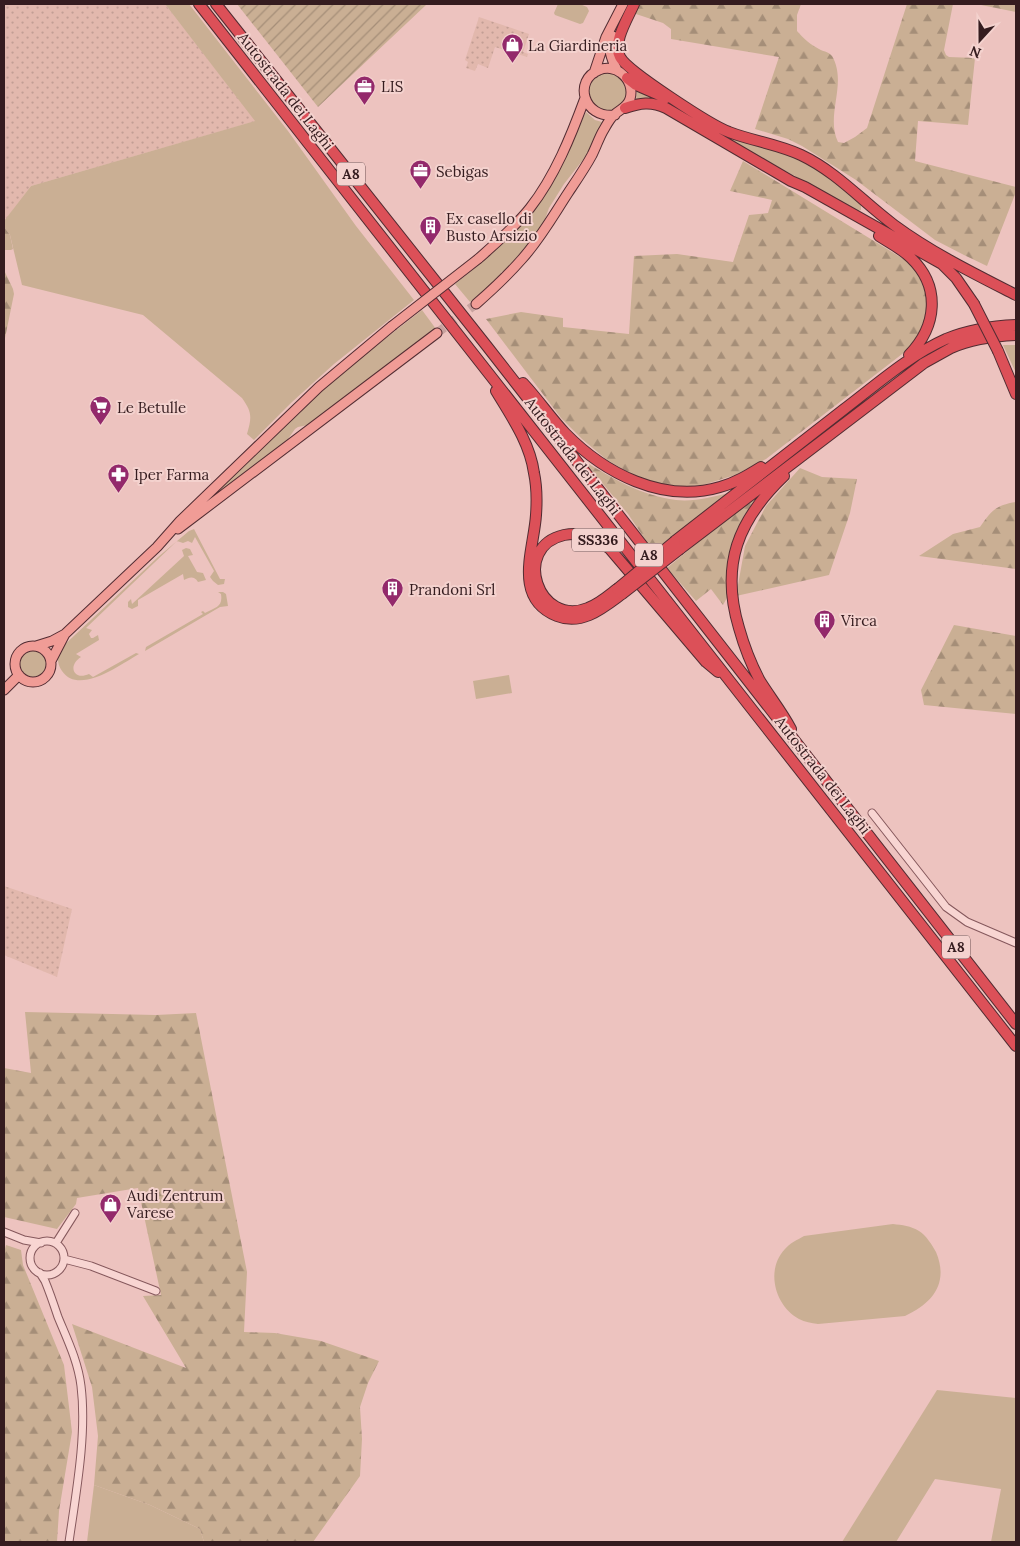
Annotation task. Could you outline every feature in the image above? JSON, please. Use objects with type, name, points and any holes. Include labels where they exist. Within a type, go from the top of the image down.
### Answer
[{"type":"highway","name":"Autostrada dei Laghi","points":[[199,4],[1016,1046]]},
{"type":"highway","name":"Autostrada dei Laghi","points":[[216,4],[486,345],[1016,1024]]},
{"type":"highway","points":[[634,4],[619,40],[618,51],[620,57],[629,67],[691,111]]},
{"type":"highway","points":[[627,78],[636,85],[691,111],[728,132],[786,148],[816,162],[840,179],[892,224],[916,240],[964,269],[1016,295]]},
{"type":"highway","points":[[625,108],[645,103],[659,105],[791,181],[942,264]]},
{"type":"highway","points":[[791,181],[802,190],[906,253],[926,279],[932,308],[928,328],[918,346],[891,374]]},
{"type":"highway","points":[[916,240],[956,278],[968,294],[998,351],[1016,394]]},
{"type":"highway","points":[[474,355],[524,440],[534,470],[537,491],[536,516],[528,571],[530,584],[535,597],[543,607],[552,614],[563,618],[575,619],[595,612],[790,451],[919,354],[948,338],[976,330],[1016,325]]},
{"type":"highway","points":[[678,545],[924,364],[953,347],[977,340],[1016,336]]},
{"type":"highway","points":[[486,345],[534,395],[566,434],[596,458],[638,483],[671,491],[718,487],[742,478],[790,451]]},
{"type":"highway","points":[[812,764],[781,711],[760,680],[744,646],[734,611],[732,568],[734,553],[753,510],[766,493],[829,435]]},
{"type":"highway","name":"SS336","points":[[619,592],[587,608],[574,611],[556,607],[541,592],[537,582],[536,560],[540,550],[548,541],[572,533],[584,534],[597,539],[610,549],[706,662],[734,685]]},
{"type":"main road","points":[[36,646],[46,651],[52,666],[48,675],[39,681],[28,681],[19,676],[15,666],[17,656],[24,648],[52,641],[65,634],[319,387],[392,326],[502,239],[524,214],[546,184],[576,124],[585,98],[585,84],[594,72],[606,37],[623,4]]},
{"type":"main road","points":[[585,98],[593,110],[607,116],[625,108],[629,102],[631,94],[627,78],[618,70],[610,54],[610,44],[629,4]]},
{"type":"main road","points":[[594,72],[606,68],[618,70]]},
{"type":"main road","points":[[476,304],[511,272],[531,248],[592,155],[614,114]]},
{"type":"main road","points":[[156,546],[437,333]]},
{"type":"main road","points":[[51,661],[65,634]]},
{"type":"main road","points":[[4,690],[19,676]]},
{"type":"street","points":[[872,813],[946,907],[967,922],[1016,943]]},
{"type":"street","points":[[56,1243],[75,1213]]},
{"type":"street","points":[[4,1232],[24,1240],[56,1243],[62,1249],[64,1259],[50,1287],[50,1295]]},
{"type":"street","points":[[16,1237],[31,1255]]},
{"type":"street","points":[[40,1242],[34,1248],[31,1255],[32,1266],[45,1281],[74,1357],[81,1384],[83,1417],[77,1486],[69,1542]]},
{"type":"street","points":[[64,1259],[91,1266],[156,1291]]},
{"type":"street","points":[[40,1273],[47,1275],[57,1272]]},
{"type":"shaded area","points":[[4,4],[165,4],[256,121],[31,186],[6,219],[4,217]]},
{"type":"shaded area","points":[[479,17],[529,34],[523,52],[528,54],[527,57],[495,47],[488,68],[478,64],[475,71],[466,68],[468,62],[465,60]]},
{"type":"shaded area","points":[[4,886],[72,909],[57,977],[4,955]]},
{"type":"green space","points":[[165,4],[189,4],[288,131],[356,226],[414,300],[334,364],[254,440],[247,434],[250,415],[248,407],[242,398],[143,315],[22,285],[10,235],[4,227],[4,221],[31,186],[255,121]]},
{"type":"green space","points":[[237,4],[426,4],[426,5],[318,107]]},
{"type":"green space","points":[[558,4],[580,4],[587,7],[589,11],[583,23],[580,24],[555,15]]},
{"type":"green space","points":[[638,4],[801,4],[797,15],[797,31],[804,39],[830,54],[836,66],[838,88],[834,121],[835,132],[838,142],[844,143],[867,128],[907,4],[953,4],[944,50],[946,55],[949,57],[975,58],[968,125],[918,121],[915,161],[1016,187],[1016,192],[987,266],[935,240],[856,180],[802,146],[788,139],[755,129],[779,57],[671,39],[671,29],[663,23],[633,13]]},
{"type":"green space","points":[[976,4],[1016,4],[1016,12]]},
{"type":"green space","points":[[608,73],[621,79],[627,92],[621,105],[608,111],[595,105],[589,92],[595,79]]},
{"type":"green space","points":[[637,90],[675,105],[768,148],[798,158],[825,173],[861,203],[861,210],[856,212],[662,102],[652,99],[636,100]]},
{"type":"green space","points":[[586,112],[595,120],[602,122],[586,156],[564,184],[549,208],[537,234],[533,234],[534,237],[505,271],[501,272],[502,275],[470,302],[455,284],[511,235],[547,192],[565,160]]},
{"type":"green space","points":[[743,161],[910,263],[922,279],[926,290],[929,314],[919,341],[766,459],[735,475],[703,485],[679,487],[658,484],[637,477],[607,460],[582,439],[561,418],[486,319],[521,312],[563,318],[563,327],[629,334],[634,256],[677,254],[733,262],[749,215],[768,213],[772,200],[730,191]]},
{"type":"green space","points":[[4,227],[10,235],[13,249],[11,250],[4,250]]},
{"type":"green space","points":[[4,270],[14,294],[4,343]]},
{"type":"green space","points":[[422,310],[436,329],[313,424],[295,429],[283,446],[211,500],[208,500],[326,385]]},
{"type":"green space","points":[[1003,345],[1016,345],[1016,373]]},
{"type":"green space","points":[[584,461],[628,485],[663,498],[676,500],[703,499],[729,493],[653,551],[628,514]]},
{"type":"green space","points":[[800,468],[822,477],[857,479],[850,513],[829,575],[736,596],[745,546],[766,506]]},
{"type":"green space","points":[[761,490],[743,517],[732,552],[728,596],[723,605],[711,589],[696,601],[667,568]]},
{"type":"green space","points":[[1016,502],[1016,569],[919,556],[953,534],[980,527],[987,517],[999,507]]},
{"type":"green space","points":[[194,529],[220,579],[225,579],[224,584],[218,585],[210,577],[214,571],[195,537],[192,543],[177,541]]},
{"type":"green space","points":[[176,542],[86,628],[92,630],[89,634],[91,638],[98,635],[99,640],[76,654],[81,657],[74,664],[73,668],[79,676],[89,674],[93,677],[136,653],[139,654],[100,676],[79,680],[69,678],[62,671],[58,663],[60,649]]},
{"type":"green space","points":[[190,549],[193,555],[188,556],[197,572],[203,573],[206,580],[198,582],[195,579],[188,578],[184,580],[183,574],[138,600],[138,606],[132,609],[128,607],[128,602],[131,599],[132,604],[184,556],[182,550]]},
{"type":"green space","points":[[218,592],[226,594],[228,606],[220,607],[145,651],[146,647],[203,614],[201,612],[205,613],[218,606],[221,602],[221,594]]},
{"type":"green space","points":[[954,625],[1016,636],[1016,714],[924,705],[921,690]]},
{"type":"green space","points":[[33,651],[42,655],[46,664],[42,673],[33,677],[24,673],[20,664],[24,655]]},
{"type":"green space","points":[[509,675],[512,693],[476,699],[473,681]]},
{"type":"green space","points":[[25,1012],[156,1015],[196,1013],[247,1272],[244,1332],[275,1333],[321,1341],[379,1361],[368,1383],[360,1407],[362,1439],[360,1476],[313,1542],[204,1542],[200,1529],[150,1505],[94,1485],[98,1436],[92,1387],[72,1324],[186,1368],[143,1296],[161,1295],[138,1188],[77,1198],[76,1204],[57,1229],[4,1217],[4,1068],[31,1073]]},
{"type":"green space","points":[[893,1224],[903,1225],[919,1231],[931,1243],[936,1252],[941,1273],[939,1282],[936,1291],[923,1305],[905,1316],[818,1324],[799,1319],[784,1306],[779,1297],[774,1277],[775,1267],[779,1258],[789,1245],[804,1236]]},
{"type":"green space","points":[[6,1245],[21,1250],[23,1265],[64,1365],[72,1432],[59,1511],[57,1542],[4,1542],[4,1253]]},
{"type":"green space","points":[[937,1390],[1016,1398],[1016,1542],[991,1542],[1001,1489],[935,1479],[896,1542],[842,1542]]},
{"type":"green space","points":[[94,1485],[150,1505],[200,1529],[204,1542],[87,1542]]},
{"type":"tunnel","points":[[437,333],[476,304]]},
{"type":"place","name":"La Giardineria","points":[[512,64]]},
{"type":"place","name":"LIS","points":[[365,105]]},
{"type":"place","name":"Sebigas","points":[[420,190]]},
{"type":"place","name":"Ex casello di Busto Arsizio","points":[[430,246]]},
{"type":"place","name":"Le Betulle","points":[[101,426]]},
{"type":"place","name":"Iper Farma","points":[[118,493]]},
{"type":"place","name":"Prandoni Srl","points":[[393,608]]},
{"type":"place","name":"Virca","points":[[825,639]]},
{"type":"place","name":"Audi Zentrum Varese","points":[[111,1223]]}]
